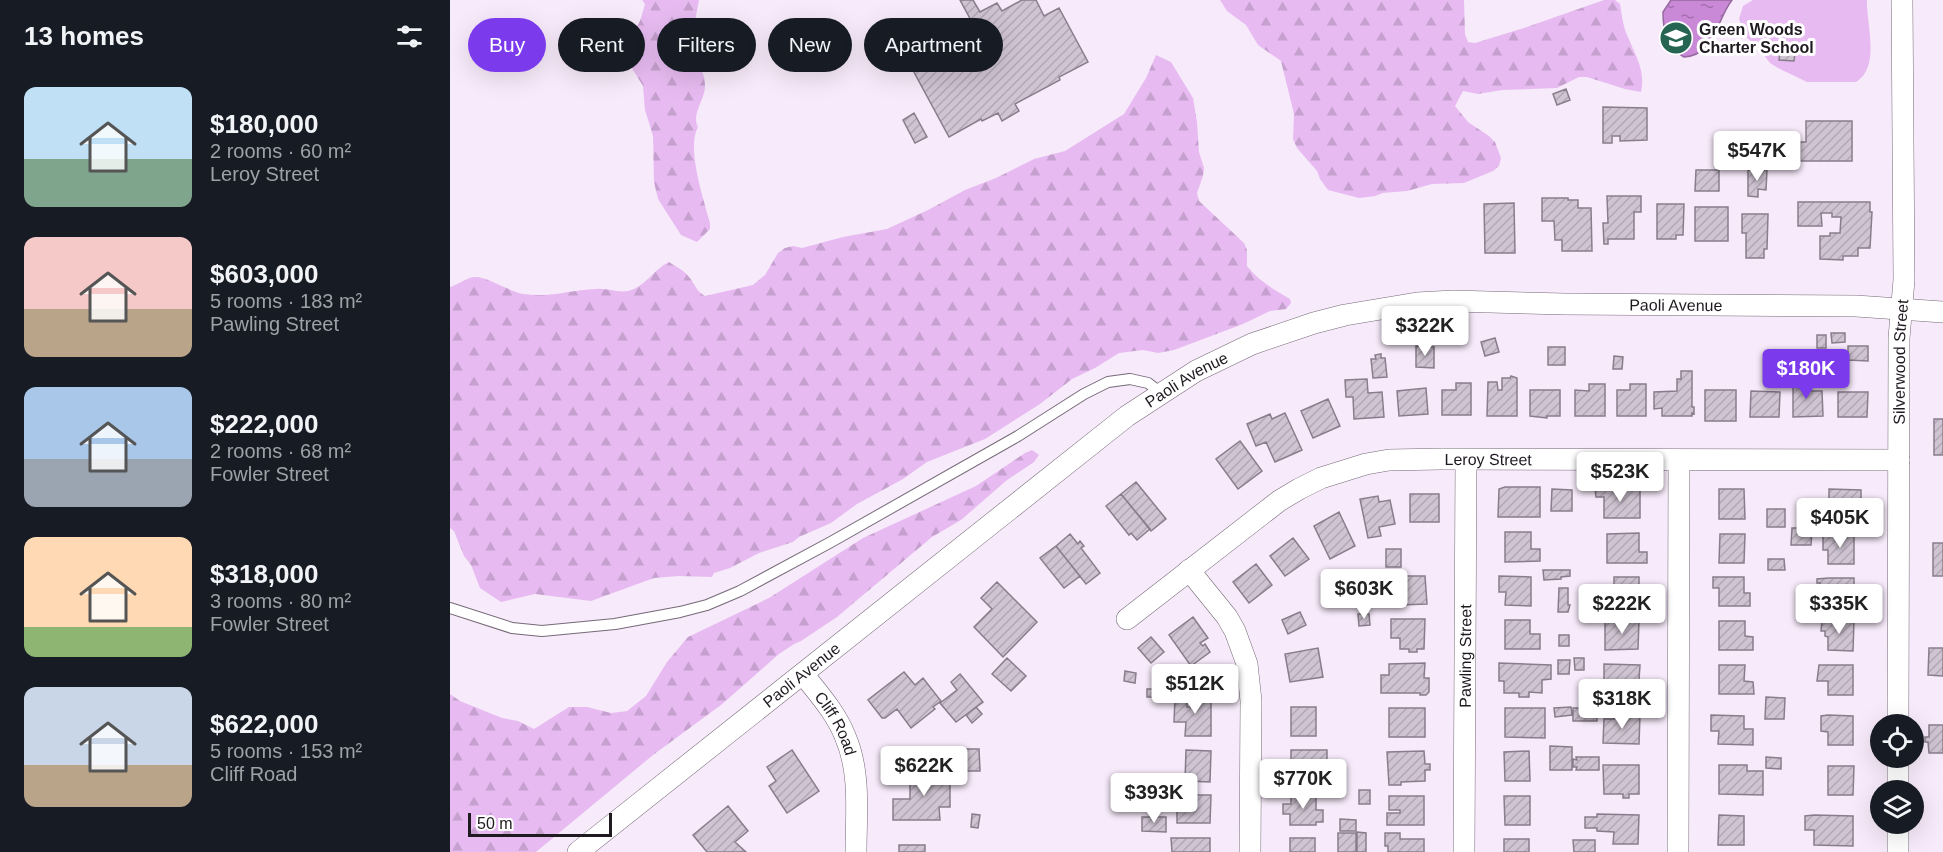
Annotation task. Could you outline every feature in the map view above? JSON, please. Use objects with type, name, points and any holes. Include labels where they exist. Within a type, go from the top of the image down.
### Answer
[{"type":"street","name":"Silverwood Street","points":[[1898,714],[1899,338],[1902,309],[1904,180],[1902,0]]},
{"type":"street","name":"Paoli Avenue","points":[[578,852],[1085,448],[1161,393],[1221,358],[1280,334],[1345,315],[1417,303],[1480,301],[1856,306],[1943,312]]},
{"type":"street","name":"Leroy Street","points":[[1127,619],[1279,501],[1321,478],[1366,464],[1389,460],[1466,459],[1899,460]]},
{"type":"street","name":"Pawling Street","points":[[1464,852],[1466,459]]},
{"type":"street","points":[[1678,852],[1679,460]]},
{"type":"street","points":[[1189,570],[1227,618],[1235,631],[1247,664],[1251,701],[1250,852]]},
{"type":"street","name":"Cliff Road","points":[[803,674],[837,719],[851,752],[856,790],[856,852]]},
{"type":"street","points":[[1898,834],[1898,852]]},
{"type":"lane","points":[[450,608],[512,628],[542,631],[615,624],[706,605],[747,587],[831,542],[1108,382],[1130,379],[1148,383],[1161,393]]},
{"type":"green space","points":[[642,0],[699,0],[696,18],[657,18],[657,72],[703,72],[704,75],[704,91],[696,117],[698,127],[694,148],[697,174],[710,229],[697,242],[681,235],[658,199],[654,182],[653,136],[645,110],[643,86],[634,72],[645,72],[645,18],[641,18],[645,4]]},
{"type":"green space","points":[[1220,0],[1464,0],[1465,34],[1468,42],[1475,43],[1604,0],[1615,0],[1620,4],[1625,29],[1641,70],[1641,92],[1587,77],[1579,77],[1557,88],[1502,90],[1478,94],[1463,91],[1455,106],[1468,122],[1495,142],[1501,158],[1499,166],[1493,171],[1464,183],[1432,184],[1407,191],[1359,198],[1328,190],[1317,171],[1297,148],[1293,139],[1294,114],[1281,61],[1258,45],[1246,25],[1227,11]]},
{"type":"green space","points":[[1753,0],[1867,0],[1870,56],[1864,75],[1856,82],[1807,82],[1770,63],[1758,47],[1746,37],[1739,19],[1743,6]]},
{"type":"green space","points":[[1156,55],[1171,62],[1193,98],[1199,152],[1204,168],[1197,193],[1199,201],[1244,243],[1247,250],[1247,266],[1251,271],[1290,299],[1291,303],[1286,309],[1270,311],[1243,324],[1174,350],[1158,353],[1143,350],[1119,353],[1072,379],[1040,404],[985,439],[927,462],[903,479],[857,504],[831,523],[793,542],[759,553],[730,568],[714,573],[712,577],[654,578],[591,601],[535,594],[501,602],[480,588],[454,531],[450,528],[450,287],[469,278],[479,277],[523,294],[533,295],[596,289],[628,291],[639,286],[669,262],[685,272],[705,296],[753,285],[765,275],[778,253],[785,248],[793,246],[802,248],[887,229],[1034,159],[1065,151],[1124,114],[1146,78]]},
{"type":"green space","points":[[1032,450],[1039,455],[1034,462],[1007,480],[961,520],[932,537],[837,617],[779,654],[721,705],[653,755],[536,852],[450,852],[450,694],[460,701],[502,718],[518,721],[534,729],[569,707],[587,707],[611,713],[627,711],[646,696],[667,662],[688,637],[769,598],[863,538],[976,486]]},
{"type":"water","points":[[1671,0],[1732,0],[1708,44],[1694,55],[1684,57],[1669,43],[1665,32],[1663,12]]},
{"type":"building","points":[[960,0],[973,0],[980,12],[997,3],[1002,11],[1022,0],[1036,0],[1044,16],[1059,8],[1088,62],[1015,104],[1019,111],[1002,121],[998,113],[982,121],[981,119],[949,137],[914,72],[1003,72],[1003,18],[970,18]]},
{"type":"building","points":[[1780,52],[1795,53],[1794,61],[1779,60]]},
{"type":"building","points":[[1566,89],[1570,100],[1557,105],[1553,94]]},
{"type":"building","points":[[1603,107],[1647,108],[1647,140],[1620,141],[1620,136],[1612,136],[1612,143],[1603,143]]},
{"type":"building","points":[[914,113],[927,137],[915,143],[903,120]]},
{"type":"building","points":[[1806,121],[1852,121],[1852,161],[1800,161],[1800,142],[1806,142]]},
{"type":"building","points":[[1696,170],[1719,170],[1719,191],[1695,191]]},
{"type":"building","points":[[1748,170],[1767,170],[1766,190],[1758,189],[1758,197],[1748,196]]},
{"type":"building","points":[[1607,196],[1641,196],[1641,212],[1634,212],[1634,239],[1608,239],[1608,244],[1604,244],[1603,223],[1608,223]]},
{"type":"building","points":[[1542,198],[1578,200],[1578,208],[1591,208],[1592,251],[1562,251],[1562,240],[1555,240],[1554,221],[1542,221]]},
{"type":"building","points":[[1798,202],[1870,202],[1870,212],[1872,212],[1870,248],[1858,248],[1858,256],[1843,256],[1843,260],[1820,259],[1820,236],[1840,233],[1841,217],[1832,217],[1832,213],[1821,213],[1822,226],[1798,226]]},
{"type":"building","points":[[1514,203],[1515,253],[1485,253],[1484,204]]},
{"type":"building","points":[[1657,204],[1684,204],[1683,235],[1676,235],[1676,239],[1657,239]]},
{"type":"building","points":[[1695,207],[1728,207],[1728,241],[1695,241]]},
{"type":"building","points":[[1742,214],[1768,214],[1767,249],[1764,249],[1764,258],[1746,258],[1746,233],[1742,233]]},
{"type":"building","points":[[1831,333],[1845,333],[1845,342],[1832,343]]},
{"type":"building","points":[[1817,335],[1826,335],[1826,348],[1817,348]]},
{"type":"building","points":[[1495,338],[1499,352],[1485,356],[1481,342]]},
{"type":"building","points":[[1416,346],[1434,347],[1434,368],[1416,367]]},
{"type":"building","points":[[1848,346],[1868,346],[1868,361],[1848,360]]},
{"type":"building","points":[[1548,347],[1565,347],[1565,365],[1548,365]]},
{"type":"building","points":[[1381,354],[1381,358],[1385,358],[1387,377],[1373,378],[1371,359],[1376,359],[1375,355]]},
{"type":"building","points":[[1614,356],[1623,357],[1622,369],[1613,369]]},
{"type":"building","points":[[1681,371],[1692,371],[1694,414],[1692,413],[1692,416],[1662,416],[1662,408],[1654,409],[1654,392],[1677,391],[1677,379],[1681,379]]},
{"type":"building","points":[[1511,376],[1517,378],[1517,416],[1487,416],[1488,382],[1497,382],[1498,390],[1502,390],[1502,378]]},
{"type":"building","points":[[1793,378],[1808,378],[1808,391],[1822,391],[1823,416],[1793,417]]},
{"type":"building","points":[[1367,379],[1368,393],[1382,392],[1384,417],[1354,419],[1353,397],[1346,397],[1345,380]]},
{"type":"building","points":[[1456,383],[1471,383],[1471,415],[1442,415],[1442,390],[1456,390]]},
{"type":"building","points":[[1589,384],[1605,384],[1605,416],[1575,416],[1575,390],[1589,391]]},
{"type":"building","points":[[1630,384],[1646,384],[1646,416],[1617,416],[1617,390],[1630,390]]},
{"type":"building","points":[[1426,388],[1428,414],[1399,416],[1397,391]]},
{"type":"building","points":[[1530,390],[1560,390],[1560,416],[1547,416],[1547,418],[1530,416]]},
{"type":"building","points":[[1705,390],[1736,390],[1736,421],[1705,421]]},
{"type":"building","points":[[1751,391],[1780,392],[1779,417],[1750,417]]},
{"type":"building","points":[[1838,392],[1868,392],[1867,417],[1838,417]]},
{"type":"building","points":[[1328,399],[1340,426],[1313,438],[1301,411]]},
{"type":"building","points":[[1285,413],[1302,450],[1275,462],[1266,442],[1256,446],[1247,424],[1270,414],[1272,419]]},
{"type":"building","points":[[1934,419],[1943,419],[1943,455],[1934,455]]},
{"type":"building","points":[[1240,441],[1262,471],[1238,489],[1216,459]]},
{"type":"building","points":[[1136,482],[1166,519],[1151,531],[1121,494]]},
{"type":"building","points":[[1540,487],[1540,517],[1498,517],[1499,489]]},
{"type":"building","points":[[1595,488],[1640,489],[1640,518],[1604,518],[1604,497],[1596,497]]},
{"type":"building","points":[[1552,489],[1572,490],[1572,511],[1551,511]]},
{"type":"building","points":[[1719,489],[1744,489],[1745,519],[1719,519]]},
{"type":"building","points":[[1829,489],[1861,490],[1861,508],[1854,508],[1854,519],[1829,519]]},
{"type":"building","points":[[1121,494],[1150,529],[1137,540],[1131,533],[1129,535],[1106,506]]},
{"type":"building","points":[[1410,494],[1439,494],[1439,522],[1410,522]]},
{"type":"building","points":[[1378,496],[1379,502],[1390,500],[1395,524],[1379,527],[1381,536],[1368,538],[1360,499]]},
{"type":"building","points":[[1767,509],[1785,509],[1785,527],[1767,527]]},
{"type":"building","points":[[1339,512],[1355,546],[1330,559],[1314,526]]},
{"type":"building","points":[[1792,528],[1812,528],[1811,545],[1791,545]]},
{"type":"building","points":[[1505,532],[1531,532],[1531,549],[1540,549],[1540,561],[1505,562]]},
{"type":"building","points":[[1639,533],[1639,552],[1647,552],[1647,563],[1607,563],[1607,534]]},
{"type":"building","points":[[1070,534],[1078,544],[1080,541],[1084,546],[1081,548],[1100,573],[1086,584],[1056,546]]},
{"type":"building","points":[[1720,534],[1745,534],[1744,563],[1719,563]]},
{"type":"building","points":[[1823,535],[1854,535],[1854,564],[1828,564],[1828,550],[1823,550]]},
{"type":"building","points":[[1293,538],[1309,559],[1285,576],[1270,556]]},
{"type":"building","points":[[1933,543],[1943,543],[1943,576],[1933,576]]},
{"type":"building","points":[[1056,546],[1080,576],[1064,588],[1040,558]]},
{"type":"building","points":[[1386,549],[1401,549],[1401,567],[1386,567]]},
{"type":"building","points":[[1768,559],[1784,559],[1785,570],[1768,570]]},
{"type":"building","points":[[1256,564],[1272,585],[1249,603],[1233,582]]},
{"type":"building","points":[[1543,570],[1570,570],[1570,576],[1544,580]]},
{"type":"building","points":[[1391,576],[1425,576],[1427,604],[1400,605],[1400,594],[1391,594]]},
{"type":"building","points":[[1499,576],[1531,577],[1531,606],[1505,605],[1506,592],[1499,592]]},
{"type":"building","points":[[1614,577],[1639,577],[1639,606],[1607,606],[1607,597],[1614,597]]},
{"type":"building","points":[[1713,577],[1744,577],[1744,593],[1750,593],[1750,606],[1719,606],[1719,588],[1713,588]]},
{"type":"building","points":[[1854,578],[1854,607],[1821,607],[1820,583],[1817,583],[1817,579]]},
{"type":"building","points":[[997,582],[1037,622],[1003,657],[974,627],[992,609],[981,598]]},
{"type":"building","points":[[1559,588],[1568,588],[1568,605],[1570,605],[1568,612],[1558,612]]},
{"type":"building","points":[[1300,612],[1306,625],[1288,634],[1282,620]]},
{"type":"building","points":[[1358,614],[1369,614],[1370,625],[1359,626]]},
{"type":"building","points":[[1193,617],[1208,638],[1200,643],[1203,646],[1205,644],[1210,652],[1191,666],[1169,635]]},
{"type":"building","points":[[1391,619],[1425,619],[1424,649],[1409,652],[1409,649],[1400,649],[1400,638],[1391,638]]},
{"type":"building","points":[[1505,620],[1530,620],[1530,634],[1540,634],[1540,649],[1505,649]]},
{"type":"building","points":[[1822,620],[1854,621],[1853,651],[1828,650],[1828,637],[1825,636],[1825,631],[1821,631]]},
{"type":"building","points":[[1605,621],[1639,621],[1638,649],[1605,650]]},
{"type":"building","points":[[1719,621],[1745,621],[1745,636],[1753,637],[1753,650],[1719,650]]},
{"type":"building","points":[[1559,635],[1569,635],[1569,646],[1559,646]]},
{"type":"building","points":[[1151,637],[1164,652],[1151,663],[1138,648]]},
{"type":"building","points":[[1318,648],[1323,677],[1290,682],[1285,654]]},
{"type":"building","points":[[1929,648],[1943,648],[1943,676],[1928,675]]},
{"type":"building","points":[[1007,658],[1026,676],[1011,691],[992,674]]},
{"type":"building","points":[[1574,658],[1584,658],[1584,670],[1575,670]]},
{"type":"building","points":[[1558,660],[1570,660],[1569,674],[1558,674]]},
{"type":"building","points":[[1425,663],[1424,678],[1429,678],[1429,692],[1426,695],[1381,693],[1381,675],[1389,675],[1389,664]]},
{"type":"building","points":[[1499,663],[1551,665],[1551,679],[1542,680],[1542,693],[1529,692],[1529,697],[1519,697],[1519,693],[1504,693],[1504,681],[1499,681]]},
{"type":"building","points":[[1604,664],[1640,665],[1638,694],[1604,693]]},
{"type":"building","points":[[1719,665],[1745,665],[1744,681],[1753,682],[1754,694],[1719,694]]},
{"type":"building","points":[[1819,665],[1853,665],[1853,695],[1828,695],[1828,681],[1817,681]]},
{"type":"building","points":[[1125,671],[1136,673],[1135,683],[1124,681]]},
{"type":"building","points":[[904,672],[915,685],[923,678],[941,701],[933,707],[935,709],[911,728],[897,709],[882,718],[868,700]]},
{"type":"building","points":[[960,674],[983,702],[956,722],[940,703],[957,690],[951,682]]},
{"type":"building","points":[[1147,689],[1164,689],[1164,697],[1147,697]]},
{"type":"building","points":[[1192,696],[1211,696],[1211,736],[1185,736],[1186,722],[1174,722],[1175,697],[1187,697],[1187,707],[1192,707]]},
{"type":"building","points":[[1766,697],[1785,698],[1784,719],[1765,719]]},
{"type":"building","points":[[976,707],[982,714],[972,723],[966,715]]},
{"type":"building","points":[[1291,707],[1316,707],[1316,736],[1291,736]]},
{"type":"building","points":[[1571,707],[1572,715],[1555,717],[1554,708]]},
{"type":"building","points":[[1389,708],[1425,708],[1425,737],[1389,737]]},
{"type":"building","points":[[1505,708],[1545,708],[1545,738],[1505,737]]},
{"type":"building","points":[[1573,708],[1597,708],[1597,721],[1573,721]]},
{"type":"building","points":[[1614,714],[1640,715],[1639,744],[1603,743],[1604,719],[1614,719]]},
{"type":"building","points":[[1711,715],[1744,716],[1744,729],[1753,729],[1753,745],[1718,744],[1719,731],[1711,731]]},
{"type":"building","points":[[1821,716],[1853,716],[1853,745],[1828,745],[1828,732],[1821,731]]},
{"type":"building","points":[[1929,725],[1943,725],[1943,753],[1929,753],[1925,737],[1929,737]]},
{"type":"building","points":[[1550,746],[1572,747],[1572,770],[1550,770]]},
{"type":"building","points":[[950,749],[979,749],[980,771],[951,771]]},
{"type":"building","points":[[792,750],[819,791],[787,813],[769,786],[776,781],[767,767]]},
{"type":"building","points":[[1186,750],[1211,751],[1210,782],[1185,781]]},
{"type":"building","points":[[1291,750],[1327,750],[1327,787],[1315,787],[1315,780],[1291,780]]},
{"type":"building","points":[[1424,751],[1425,764],[1430,764],[1430,770],[1425,770],[1425,781],[1389,785],[1387,752]]},
{"type":"building","points":[[1529,751],[1530,781],[1505,781],[1504,752]]},
{"type":"building","points":[[1576,757],[1599,757],[1599,770],[1576,770],[1577,767],[1573,767],[1573,759],[1577,760]]},
{"type":"building","points":[[1766,757],[1781,758],[1781,769],[1766,768]]},
{"type":"building","points":[[1603,765],[1639,765],[1639,794],[1629,794],[1629,798],[1623,798],[1623,794],[1604,794]]},
{"type":"building","points":[[1719,765],[1747,765],[1747,771],[1763,771],[1763,795],[1719,794]]},
{"type":"building","points":[[1828,766],[1854,766],[1853,795],[1828,795]]},
{"type":"building","points":[[910,771],[950,773],[950,807],[939,807],[940,820],[893,820],[893,799],[910,799]]},
{"type":"building","points":[[1359,790],[1370,790],[1370,804],[1359,804]]},
{"type":"building","points":[[1291,794],[1316,795],[1316,810],[1323,810],[1323,822],[1316,822],[1316,825],[1290,825],[1290,814],[1283,814],[1283,804],[1291,804]]},
{"type":"building","points":[[1185,795],[1211,795],[1210,823],[1177,823],[1177,810],[1185,810]]},
{"type":"building","points":[[1389,796],[1424,796],[1424,825],[1387,825],[1387,813],[1400,813],[1400,810],[1389,810]]},
{"type":"building","points":[[1504,796],[1530,796],[1530,825],[1505,825]]},
{"type":"building","points":[[728,806],[748,831],[735,842],[746,852],[707,852],[693,835]]},
{"type":"building","points":[[972,814],[980,815],[978,828],[971,827]]},
{"type":"building","points":[[1597,814],[1639,815],[1638,844],[1613,844],[1614,832],[1585,828],[1585,817],[1597,817]]},
{"type":"building","points":[[1719,815],[1744,816],[1744,845],[1718,845]]},
{"type":"building","points":[[1805,816],[1853,816],[1853,846],[1814,845],[1814,830],[1805,830]]},
{"type":"building","points":[[1142,817],[1166,817],[1166,832],[1142,831]]},
{"type":"building","points":[[1340,819],[1356,820],[1356,831],[1340,831]]},
{"type":"building","points":[[1357,832],[1366,833],[1366,852],[1357,852]]},
{"type":"building","points":[[1338,833],[1356,833],[1356,852],[1338,852]]},
{"type":"building","points":[[1385,833],[1400,833],[1400,839],[1424,839],[1424,852],[1388,852],[1388,846],[1385,846]]},
{"type":"building","points":[[1171,838],[1210,838],[1210,852],[1172,852]]},
{"type":"building","points":[[1290,838],[1315,838],[1315,852],[1290,852]]},
{"type":"building","points":[[1504,839],[1529,839],[1529,852],[1504,852]]},
{"type":"building","points":[[1573,840],[1595,840],[1595,852],[1574,852]]},
{"type":"building","points":[[899,845],[925,845],[925,852],[899,852]]},
{"type":"place","name":"Green Woods Charter School","points":[[1676,38]]}]
